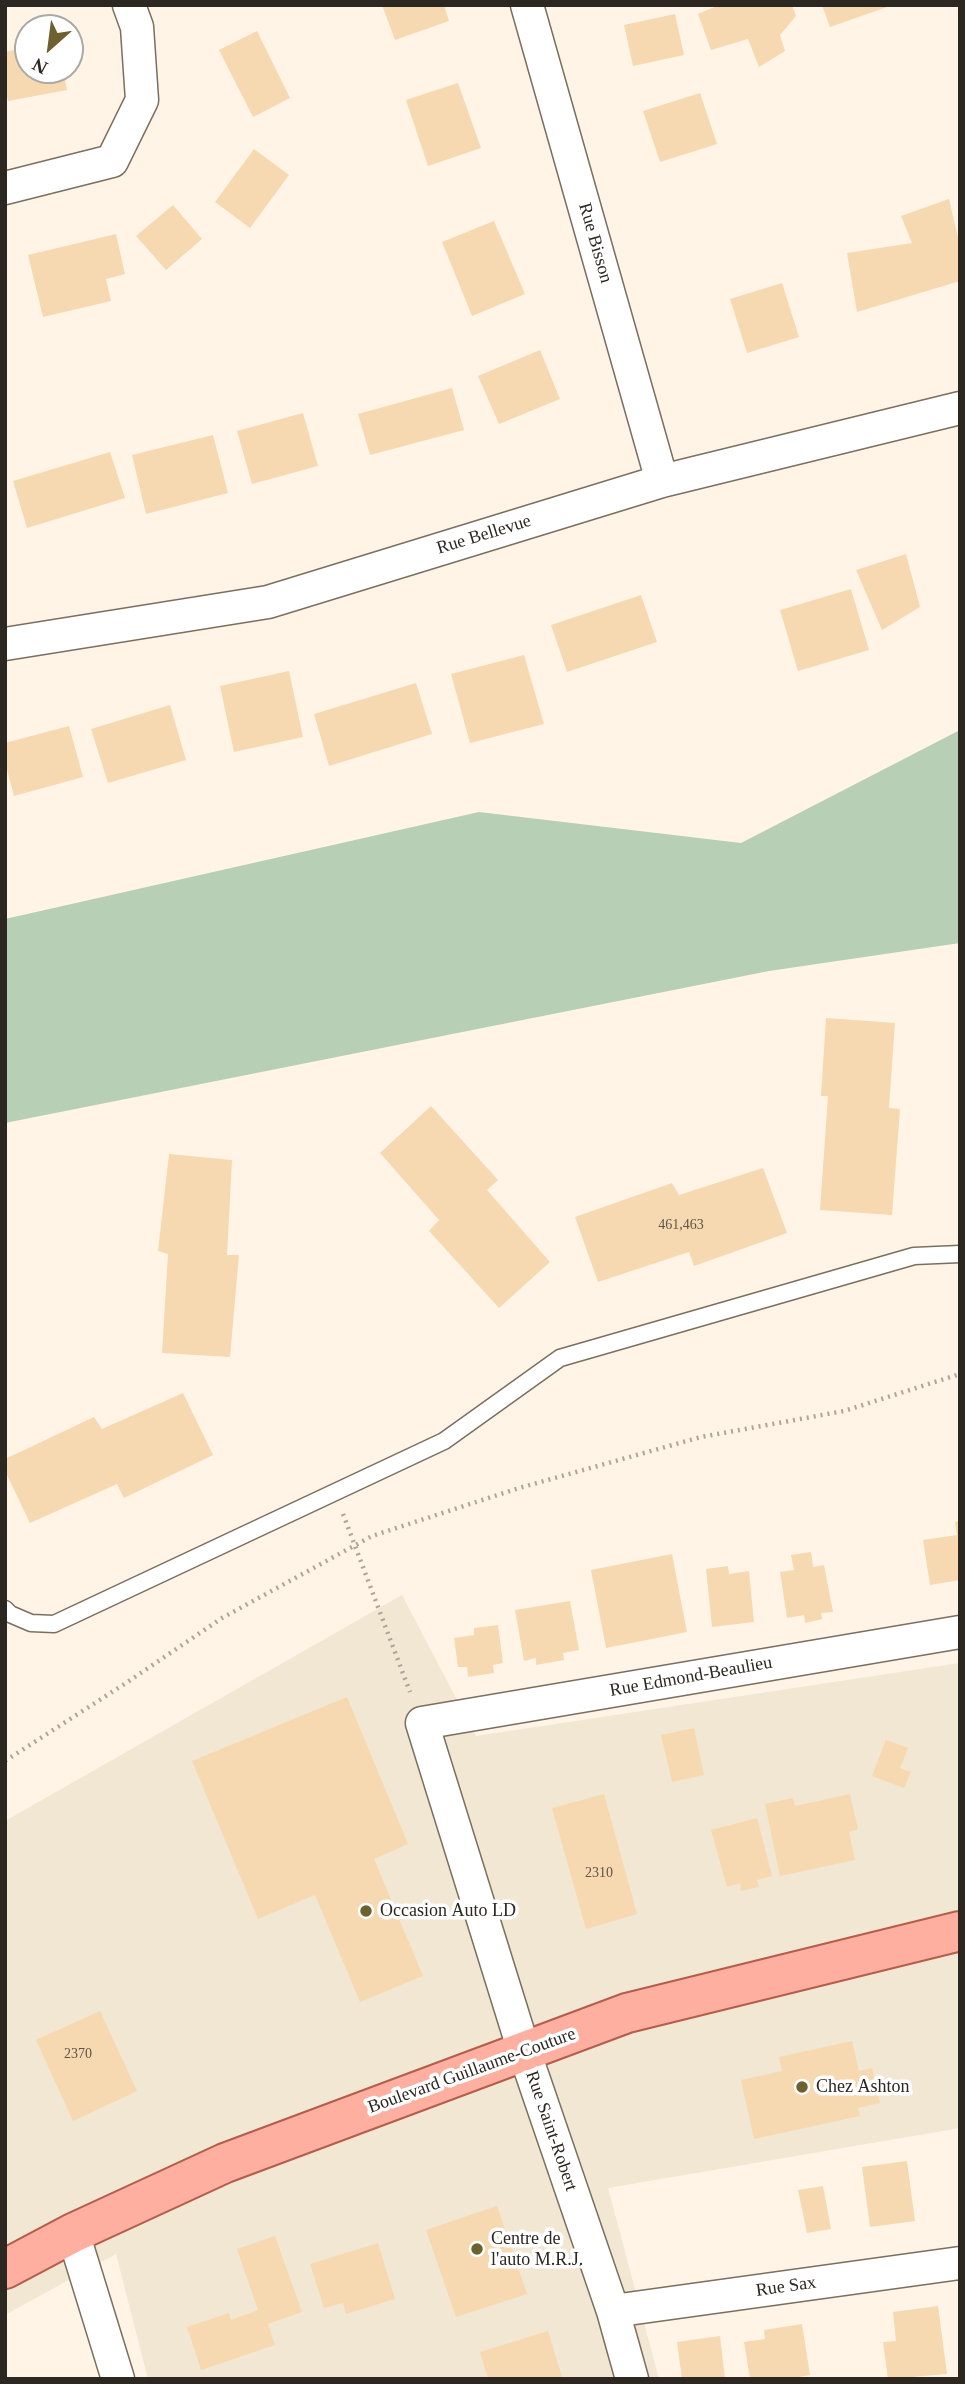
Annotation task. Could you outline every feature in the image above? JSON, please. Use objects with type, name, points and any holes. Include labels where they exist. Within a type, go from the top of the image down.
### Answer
[{"type":"main road","name":"Boulevard Guillaume-Couture","points":[[5,2269],[73,2233],[225,2163],[627,2013],[960,1931]]},
{"type":"street","points":[[5,188],[111,161],[142,100],[137,27],[129,5]]},
{"type":"street","name":"Rue Bisson","points":[[527,5],[662,481]]},
{"type":"street","name":"Rue Bellevue","points":[[5,644],[268,602],[662,481],[960,408]]},
{"type":"street","name":"Rue Edmond-Beaulieu","points":[[422,1723],[960,1632]]},
{"type":"street","name":"Rue Saint-Robert","points":[[422,1723],[523,2051],[613,2311],[632,2379]]},
{"type":"street","points":[[73,2233],[118,2379]]},
{"type":"street","name":"Rue Sax","points":[[613,2311],[960,2263]]},
{"type":"lane","points":[[5,1609],[31,1623],[54,1624],[444,1441],[560,1358],[914,1256],[960,1254]]},
{"type":"path","points":[[5,1761],[222,1618],[372,1536],[519,1488],[701,1437],[844,1411],[960,1374]]},
{"type":"path","points":[[335,1491],[422,1723]]},
{"type":"shaded area","points":[[402,1595],[476,1736],[960,1663],[960,2128],[608,2188],[659,2379],[148,2379],[116,2254],[5,2315],[5,1821]]},
{"type":"green space","points":[[960,730],[960,943],[769,971],[5,1123],[5,919],[479,812],[741,843]]},
{"type":"building","points":[[382,5],[444,5],[449,21],[395,40]]},
{"type":"building","points":[[719,5],[792,5],[796,16],[780,35],[785,51],[759,67],[748,39],[711,50],[698,14]]},
{"type":"building","points":[[822,5],[890,5],[890,6],[830,27]]},
{"type":"building","points":[[675,14],[684,55],[633,66],[624,25]]},
{"type":"building","points":[[257,31],[290,98],[253,117],[219,50]]},
{"type":"building","points":[[14,50],[14,84],[66,84],[67,90],[8,101],[5,88],[5,52]]},
{"type":"building","points":[[458,83],[481,148],[428,166],[406,100]]},
{"type":"building","points":[[700,93],[717,144],[660,162],[643,111]]},
{"type":"building","points":[[254,149],[289,175],[250,228],[215,202]]},
{"type":"building","points":[[949,199],[960,246],[960,281],[857,312],[847,253],[912,243],[901,216]]},
{"type":"building","points":[[173,205],[202,239],[166,270],[136,236]]},
{"type":"building","points":[[494,221],[525,294],[472,316],[442,242]]},
{"type":"building","points":[[116,234],[125,274],[106,279],[111,301],[43,317],[28,255]]},
{"type":"building","points":[[782,283],[799,337],[747,353],[730,299]]},
{"type":"building","points":[[540,350],[560,399],[499,424],[478,376]]},
{"type":"building","points":[[452,388],[464,430],[370,455],[358,414]]},
{"type":"building","points":[[303,413],[318,466],[252,484],[237,431]]},
{"type":"building","points":[[213,435],[228,493],[146,514],[132,455]]},
{"type":"building","points":[[110,452],[125,498],[27,528],[13,481]]},
{"type":"building","points":[[906,554],[920,607],[882,630],[856,570]]},
{"type":"building","points":[[851,589],[869,650],[798,671],[780,610]]},
{"type":"building","points":[[641,595],[657,642],[567,672],[551,625]]},
{"type":"building","points":[[524,655],[544,724],[470,743],[451,674]]},
{"type":"building","points":[[289,671],[303,737],[234,752],[220,686]]},
{"type":"building","points":[[416,683],[432,734],[329,766],[314,714]]},
{"type":"building","points":[[170,705],[186,760],[108,783],[91,729]]},
{"type":"building","points":[[69,726],[83,777],[14,796],[5,762],[5,743]]},
{"type":"building","points":[[826,1018],[895,1023],[889,1108],[900,1109],[892,1215],[820,1210],[828,1096],[821,1096]]},
{"type":"building","points":[[431,1106],[498,1180],[487,1190],[550,1262],[499,1308],[429,1231],[439,1220],[380,1153]]},
{"type":"building","points":[[169,1154],[232,1160],[227,1255],[239,1255],[230,1357],[162,1353],[168,1254],[158,1251]]},
{"type":"building","points":[[763,1168],[787,1233],[694,1266],[689,1252],[598,1282],[575,1217],[672,1183],[679,1195]]},
{"type":"building","points":[[183,1393],[213,1455],[124,1498],[117,1484],[30,1523],[5,1471],[5,1459],[94,1417],[102,1429]]},
{"type":"building","points":[[960,1521],[960,1580],[930,1585],[923,1540],[957,1535],[955,1522]]},
{"type":"building","points":[[811,1552],[813,1567],[824,1565],[833,1612],[821,1613],[822,1619],[805,1623],[804,1615],[787,1618],[780,1572],[794,1570],[791,1555]]},
{"type":"building","points":[[672,1554],[687,1632],[606,1648],[591,1570]]},
{"type":"building","points":[[728,1566],[729,1574],[749,1571],[754,1622],[712,1627],[706,1569]]},
{"type":"building","points":[[570,1601],[579,1650],[563,1653],[564,1660],[536,1665],[536,1658],[524,1661],[515,1610]]},
{"type":"building","points":[[498,1625],[503,1663],[493,1665],[494,1673],[468,1677],[467,1667],[458,1667],[454,1638],[474,1635],[474,1628]]},
{"type":"building","points":[[347,1697],[408,1844],[374,1859],[423,1976],[360,2002],[315,1895],[258,1919],[192,1761]]},
{"type":"building","points":[[694,1728],[704,1775],[672,1782],[661,1735]]},
{"type":"building","points":[[886,1740],[908,1748],[900,1768],[911,1772],[904,1788],[872,1776]]},
{"type":"building","points":[[604,1794],[637,1914],[586,1929],[552,1808]]},
{"type":"building","points":[[850,1794],[858,1829],[849,1832],[855,1860],[780,1876],[765,1804],[793,1798],[795,1806]]},
{"type":"building","points":[[757,1818],[772,1876],[757,1880],[759,1887],[741,1891],[740,1883],[727,1887],[711,1830]]},
{"type":"building","points":[[100,2011],[137,2091],[73,2121],[36,2040]]},
{"type":"building","points":[[852,2041],[859,2071],[872,2068],[880,2103],[858,2108],[860,2116],[754,2139],[741,2080],[782,2071],[779,2057]]},
{"type":"building","points":[[907,2161],[915,2221],[870,2227],[862,2167]]},
{"type":"building","points":[[823,2186],[831,2229],[807,2233],[798,2190]]},
{"type":"building","points":[[497,2206],[527,2294],[456,2317],[426,2230]]},
{"type":"building","points":[[275,2236],[302,2312],[268,2324],[275,2345],[201,2370],[187,2327],[229,2313],[231,2320],[258,2310],[237,2249]]},
{"type":"building","points":[[378,2243],[395,2299],[346,2314],[343,2303],[324,2308],[310,2264]]},
{"type":"building","points":[[938,2306],[947,2374],[888,2379],[883,2342],[896,2341],[893,2312]]},
{"type":"building","points":[[802,2324],[810,2375],[789,2379],[750,2379],[744,2342],[765,2339],[764,2330]]},
{"type":"building","points":[[548,2331],[562,2377],[488,2379],[480,2352]]},
{"type":"building","points":[[720,2336],[725,2379],[682,2379],[677,2342]]},
{"type":"place","name":"Occasion Auto LD","points":[[366,1911]]},
{"type":"place","name":"Chez Ashton","points":[[802,2087]]},
{"type":"place","name":"Centre de l'auto M.R.J.","points":[[477,2249]]}]
